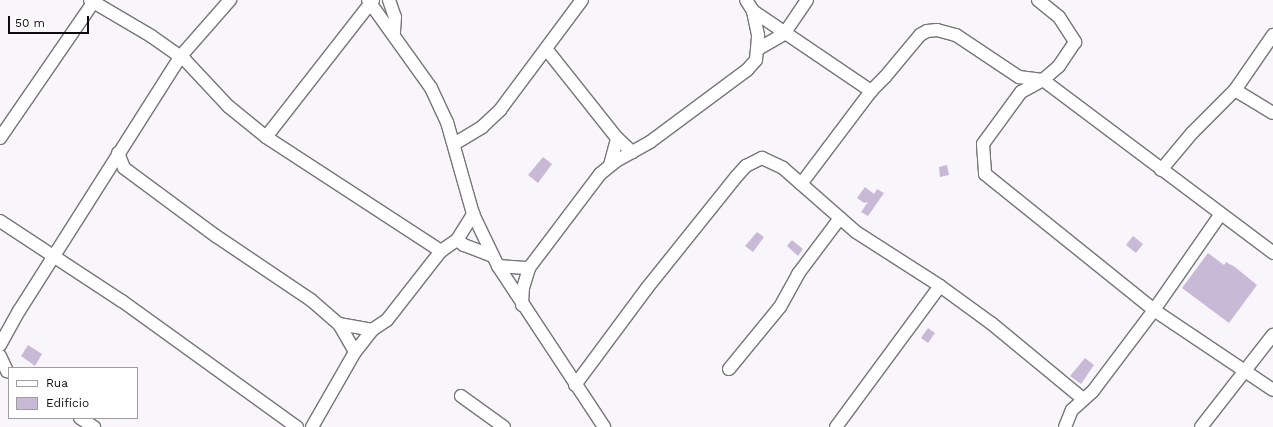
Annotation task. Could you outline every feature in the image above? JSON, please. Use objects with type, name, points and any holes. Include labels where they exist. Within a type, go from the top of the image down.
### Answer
[{"type":"street","points":[[0,345],[18,311],[54,258],[108,172],[118,153],[180,57],[230,0]]},
{"type":"street","points":[[389,0],[395,17],[394,33]]},
{"type":"street","points":[[454,144],[482,127],[500,110],[547,50],[582,0]]},
{"type":"street","points":[[746,0],[753,11],[784,34],[848,73],[871,91]]},
{"type":"street","points":[[758,50],[784,34],[807,0]]},
{"type":"street","points":[[1038,0],[1059,17],[1075,42],[1059,66],[1043,80],[1022,92],[983,144],[985,174],[1154,310],[1273,390]]},
{"type":"street","points":[[0,138],[93,1],[151,36],[180,57],[228,106],[266,137],[441,251]]},
{"type":"street","points":[[266,137],[370,1],[394,33],[431,88],[454,144],[473,214],[496,261],[522,305],[604,427]]},
{"type":"street","points":[[522,305],[523,288],[529,268],[600,174],[610,165],[650,142],[747,70],[756,60],[758,50],[753,11]]},
{"type":"street","points":[[802,184],[871,91],[885,77],[920,35],[937,30],[956,35],[1019,76],[1043,80],[1161,170],[1189,187],[1220,215],[1273,253]]},
{"type":"street","points":[[1161,170],[1192,133],[1235,90],[1273,35]]},
{"type":"street","points":[[547,50],[617,138],[632,152]]},
{"type":"street","points":[[1235,90],[1273,113]]},
{"type":"street","points":[[610,165],[617,138]]},
{"type":"street","points":[[118,153],[124,168],[311,300],[339,324],[355,352]]},
{"type":"street","points":[[575,385],[647,288],[746,166],[762,158],[769,159],[802,184],[856,232],[940,286],[991,322],[1082,398]]},
{"type":"street","points":[[108,172],[124,168]]},
{"type":"street","points":[[312,427],[355,352],[372,330],[387,320],[441,251],[457,240],[473,214]]},
{"type":"street","points":[[1065,427],[1067,418],[1082,398],[1093,391],[1154,310],[1220,215]]},
{"type":"street","points":[[729,369],[780,307],[798,274],[840,218]]},
{"type":"street","points":[[0,221],[54,258],[122,301],[236,386],[297,427]]},
{"type":"street","points":[[457,240],[464,246],[496,261],[529,268]]},
{"type":"street","points":[[836,427],[940,286]]},
{"type":"street","points":[[339,324],[372,330]]},
{"type":"street","points":[[1201,427],[1273,335]]},
{"type":"street","points":[[0,356],[5,371]]},
{"type":"street","points":[[461,396],[504,427]]},
{"type":"street","points":[[82,419],[94,427]]},
{"type":"building","points":[[543,157],[552,164],[538,183],[528,175]]},
{"type":"building","points":[[947,165],[949,175],[940,177],[939,167]]},
{"type":"building","points":[[865,187],[874,194],[877,189],[884,193],[868,216],[861,212],[868,202],[864,203],[857,198]]},
{"type":"building","points":[[757,232],[764,237],[753,252],[745,246]]},
{"type":"building","points":[[1133,236],[1143,244],[1136,253],[1126,245]]},
{"type":"building","points":[[792,240],[803,249],[798,256],[787,246]]},
{"type":"building","points":[[1208,253],[1224,265],[1226,262],[1235,267],[1257,285],[1229,323],[1182,288]]},
{"type":"building","points":[[928,328],[935,333],[928,343],[921,338]]},
{"type":"building","points":[[28,345],[42,354],[35,366],[21,356]]},
{"type":"building","points":[[1085,358],[1094,365],[1081,384],[1070,376]]}]
